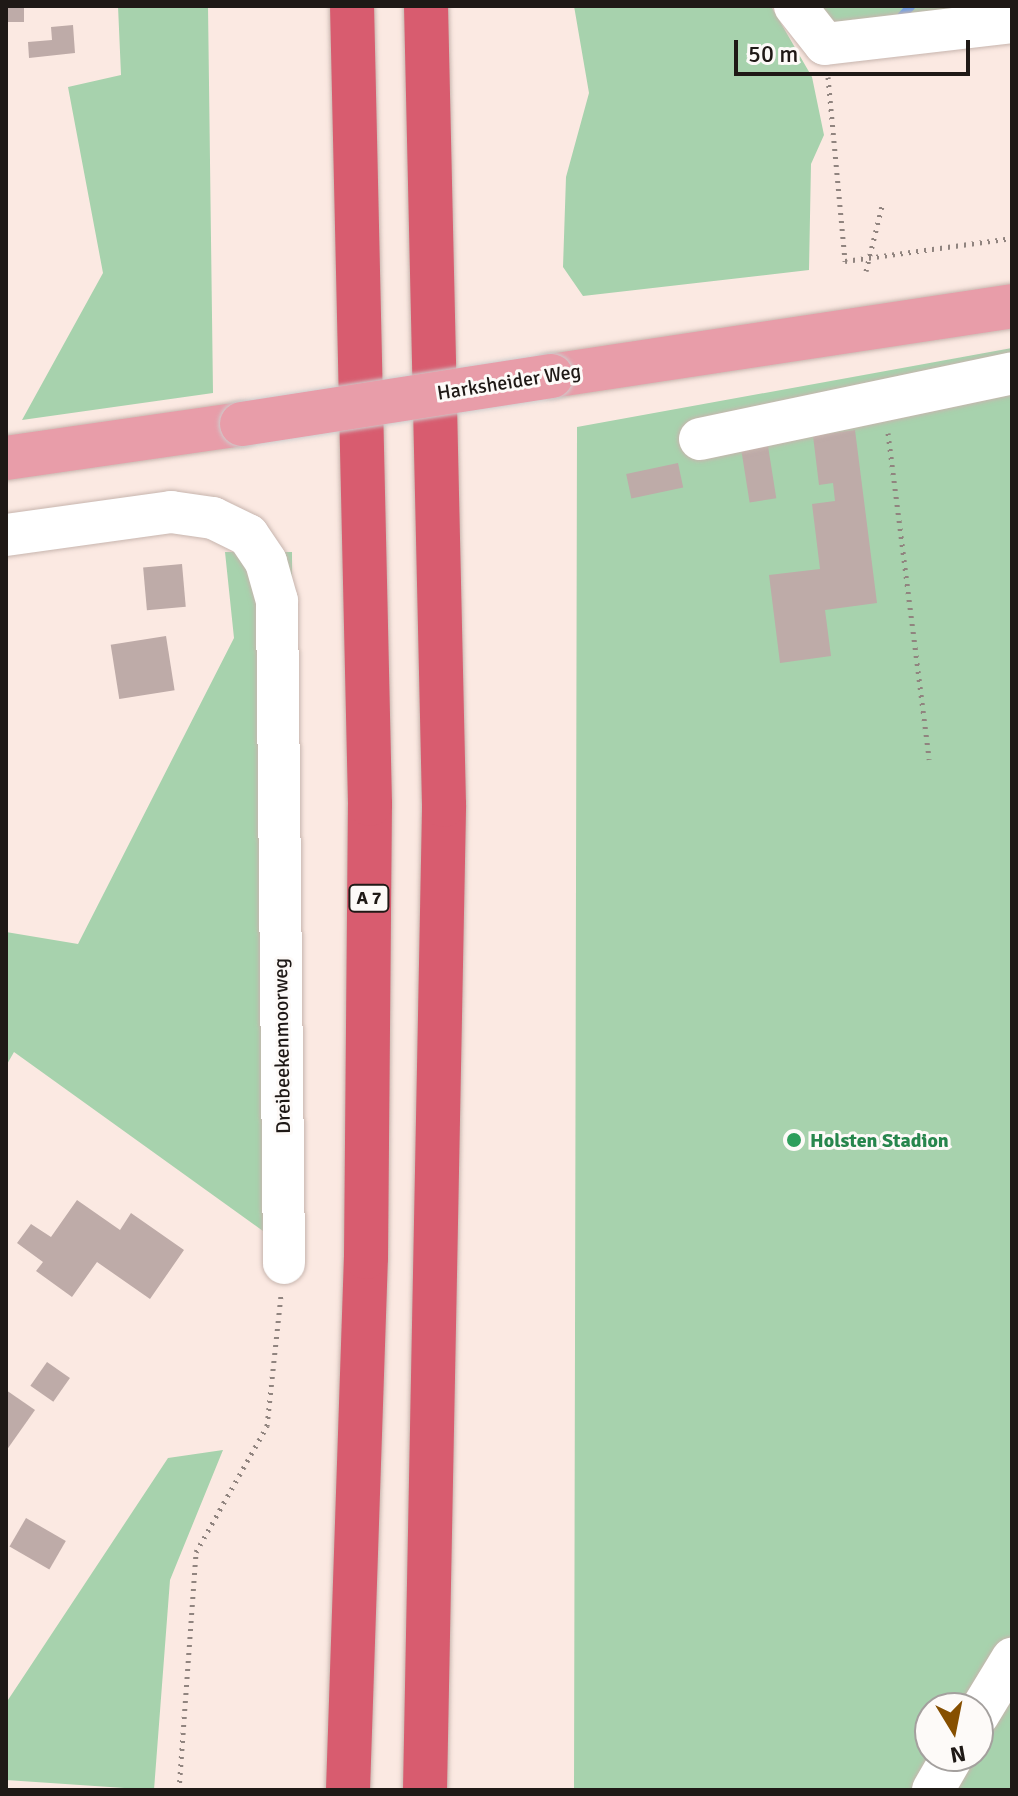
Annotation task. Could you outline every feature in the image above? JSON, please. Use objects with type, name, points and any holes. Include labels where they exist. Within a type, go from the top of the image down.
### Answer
[{"type":"highway","name":"A 7","points":[[348,1790],[366,1257],[370,804],[352,6]]},
{"type":"highway","points":[[425,1790],[444,805],[426,6]]},
{"type":"main road","name":"Harksheider Weg","points":[[6,458],[1012,306]]},
{"type":"street","points":[[795,6],[825,44],[1012,22]]},
{"type":"street","points":[[700,439],[1012,373]]},
{"type":"street","name":"Dreibeekenmoorweg","points":[[6,535],[171,512],[213,518],[248,535],[266,562],[277,601],[284,1263]]},
{"type":"street","points":[[992,1692],[1012,1659]]},
{"type":"street","points":[[933,1790],[944,1772]]},
{"type":"path","points":[[825,44],[845,261],[1012,238]]},
{"type":"path","points":[[866,271],[882,206]]},
{"type":"path","points":[[883,400],[929,759]]},
{"type":"path","points":[[179,1790],[196,1552],[267,1426],[284,1263]]},
{"type":"green space","points":[[118,6],[208,6],[213,393],[22,420],[103,273],[68,87],[121,75]]},
{"type":"green space","points":[[574,6],[771,6],[812,77],[824,135],[811,164],[809,270],[583,296],[563,267],[566,177],[589,93]]},
{"type":"green space","points":[[781,6],[1012,6],[828,31]]},
{"type":"green space","name":"Holsten Stadion","points":[[1012,348],[1012,1790],[574,1790],[577,427]]},
{"type":"green space","points":[[225,552],[292,552],[295,1200],[274,1239],[14,1052],[6,1066],[6,932],[78,944],[234,638]]},
{"type":"green space","points":[[223,1450],[170,1580],[154,1790],[6,1780],[6,1703],[168,1458]]},
{"type":"building","points":[[7,6],[24,6],[24,22],[7,22]]},
{"type":"building","points":[[73,25],[75,53],[29,58],[28,42],[52,40],[51,27]]},
{"type":"building","points":[[855,430],[877,603],[825,610],[831,656],[780,663],[769,575],[820,569],[812,504],[835,501],[833,483],[819,485],[813,436]]},
{"type":"building","points":[[768,446],[776,498],[750,503],[741,450]]},
{"type":"building","points":[[678,463],[683,487],[631,498],[626,474]]},
{"type":"building","points":[[182,564],[186,607],[147,610],[143,567]]},
{"type":"building","points":[[166,636],[175,690],[119,699],[111,645]]},
{"type":"building","points":[[77,1200],[120,1230],[131,1213],[184,1250],[150,1299],[97,1262],[72,1297],[36,1271],[43,1262],[17,1243],[31,1224],[51,1237]]},
{"type":"building","points":[[47,1362],[70,1378],[53,1402],[30,1386]]},
{"type":"building","points":[[6,1390],[35,1410],[6,1451]]},
{"type":"building","points":[[26,1518],[66,1541],[49,1570],[10,1547]]},
{"type":"waterway","points":[[899,18],[910,6]]},
{"type":"place","name":"Holsten Stadion","points":[[794,1140]]}]
